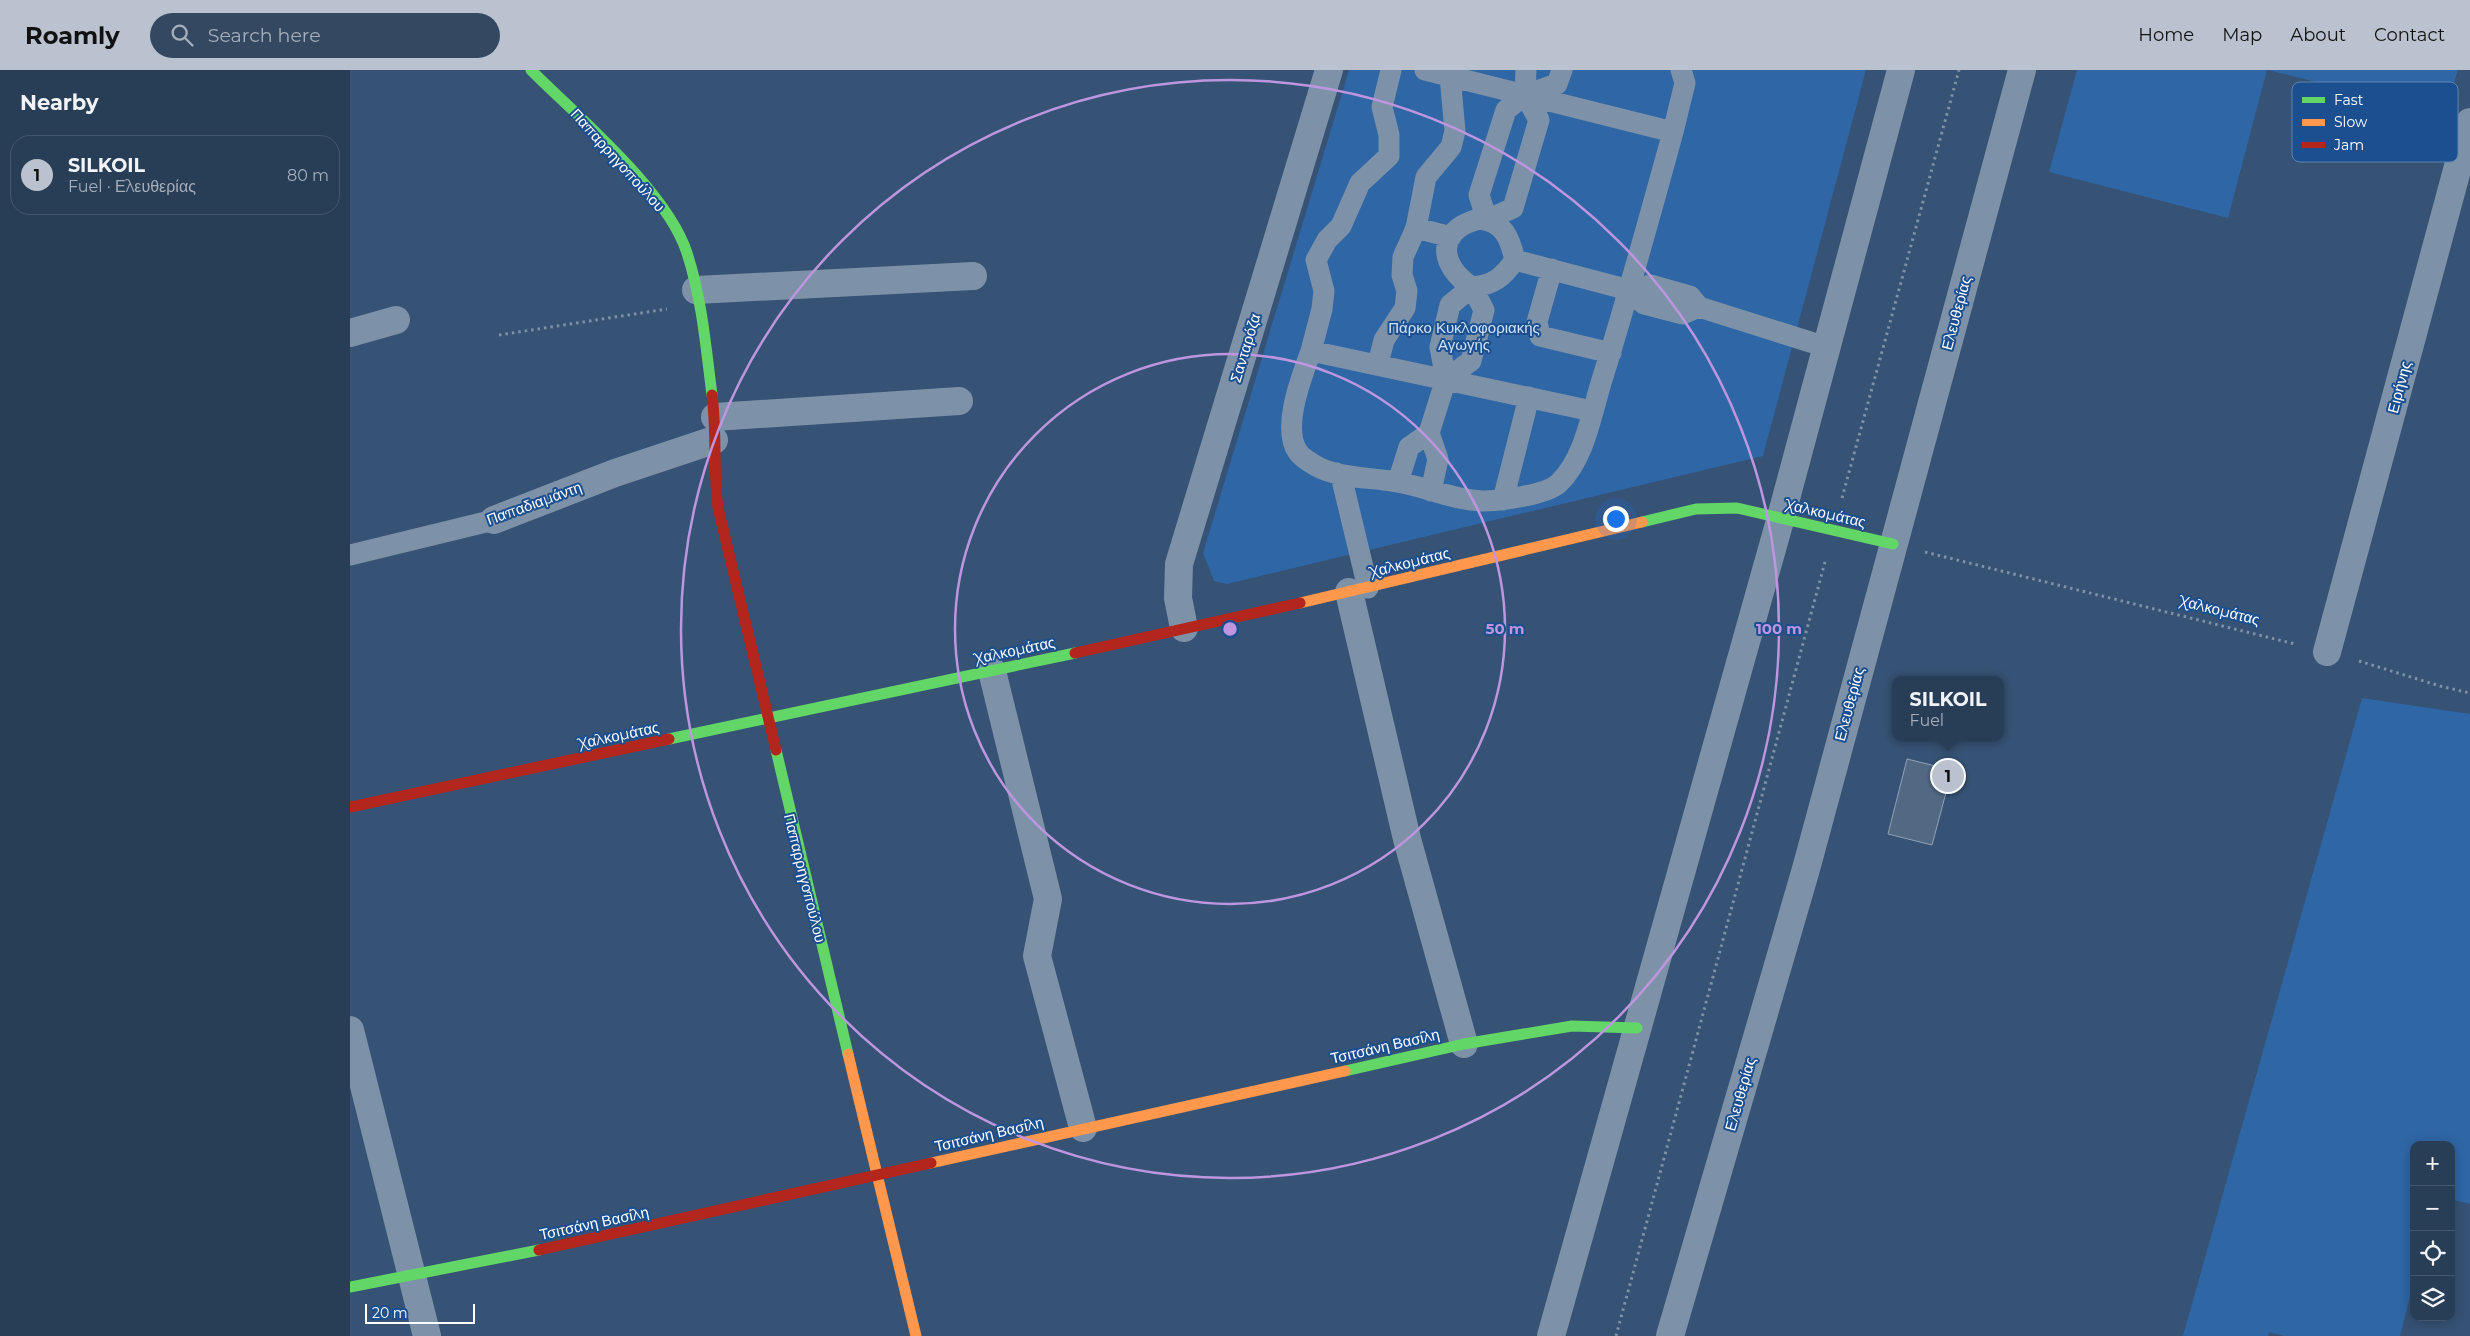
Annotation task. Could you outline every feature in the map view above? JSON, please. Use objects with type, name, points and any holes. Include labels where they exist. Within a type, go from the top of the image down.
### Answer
[{"type":"street","name":"Παπαρρηγοπούλου","points":[[531,70],[638,176],[670,218],[687,252],[698,297],[714,429],[714,476],[718,508],[916,1336]]},
{"type":"street","name":"Σανταρόζα","points":[[1184,628],[1178,598],[1179,564],[1329,70]]},
{"type":"street","points":[[1551,1336],[1781,517],[1901,70]]},
{"type":"street","name":"Ελευθερίας","points":[[1670,1336],[1806,869],[2022,70]]},
{"type":"street","name":"Ειρήνης","points":[[2327,652],[2470,122]]},
{"type":"street","points":[[698,297],[973,276]]},
{"type":"street","points":[[350,333],[396,320]]},
{"type":"street","points":[[714,429],[959,401]]},
{"type":"street","name":"Παπαδιαμάντη","points":[[494,520],[615,473],[714,429]]},
{"type":"street","name":"Χαλκομάτας","points":[[350,807],[992,671],[1358,590],[1696,509],[1737,508],[1893,544]]},
{"type":"street","points":[[1358,590],[1406,839],[1464,1044]]},
{"type":"street","points":[[992,671],[1048,900],[1038,956],[1083,1128]]},
{"type":"street","name":"Τσιτσάνη Βασίλη","points":[[350,1287],[412,1276],[877,1176],[1083,1128],[1464,1044],[1572,1026],[1637,1028]]},
{"type":"street","points":[[350,1030],[356,1078],[427,1336]]},
{"type":"lane","points":[[1391,70],[1382,106],[1390,156],[1360,183],[1341,226],[1327,240],[1316,260],[1324,291],[1322,310],[1300,381],[1291,437],[1298,453],[1316,466],[1337,473],[1398,482],[1481,501],[1502,500],[1528,495],[1557,485],[1573,467],[1630,290],[1673,132],[1685,83],[1681,70]]},
{"type":"lane","points":[[1425,70],[1673,132]]},
{"type":"lane","points":[[1446,379],[1471,361],[1484,310],[1472,286],[1458,278],[1451,268],[1447,252],[1451,236],[1464,223],[1487,220],[1513,208],[1539,120],[1525,95],[1526,70]]},
{"type":"lane","points":[[1487,220],[1479,195],[1506,110],[1525,95],[1557,84],[1562,70]]},
{"type":"lane","points":[[1378,364],[1384,340],[1405,308],[1407,291],[1402,275],[1403,258],[1416,228],[1426,177],[1451,147],[1455,131],[1450,76]]},
{"type":"lane","points":[[1487,220],[1497,224],[1509,236],[1515,260]]},
{"type":"lane","points":[[1416,228],[1451,236]]},
{"type":"lane","points":[[1515,260],[1630,290],[1651,285],[1690,296],[1699,307],[1826,347]]},
{"type":"lane","points":[[1431,491],[1438,458],[1429,433],[1446,379],[1440,347],[1450,305],[1472,286],[1490,284],[1500,279],[1515,260]]},
{"type":"lane","points":[[1552,269],[1537,322],[1540,336],[1611,353]]},
{"type":"lane","points":[[1311,350],[1592,411]]},
{"type":"lane","points":[[1502,500],[1529,397]]},
{"type":"lane","points":[[1398,482],[1409,447],[1429,433]]},
{"type":"lane","points":[[1337,473],[1342,480],[1358,590]]},
{"type":"lane","name":"Παπαδιαμάντη","points":[[350,555],[494,520]]},
{"type":"path","points":[[1616,1336],[1959,70]]},
{"type":"path","points":[[499,334],[698,297]]},
{"type":"path","name":"Χαλκομάτας","points":[[1893,544],[2327,652],[2440,686],[2470,693]]},
{"type":"green space","name":"Πάρκο Κυκλοφοριακής Αγωγής","points":[[1349,70],[1866,70],[1763,456],[1227,584],[1214,581],[1203,553]]},
{"type":"green space","points":[[2077,70],[2267,70],[2228,218],[2049,172]]},
{"type":"green space","points":[[2268,70],[2458,70],[2454,82],[2316,82]]},
{"type":"green space","points":[[2362,698],[2470,714],[2470,1204],[2455,1200],[2455,1141],[2410,1141],[2410,1296],[2400,1336],[2284,1336],[2269,1332],[2268,1336],[2183,1336]]},
{"type":"building","points":[[1907,759],[1952,770],[1932,845],[1888,834]]},
{"type":"traffic: fast","points":[[531,70],[596,132],[641,180],[661,205],[676,229],[687,253],[696,288],[703,324],[712,395]]},
{"type":"traffic: fast","points":[[1642,522],[1696,509],[1737,508],[1893,544]]},
{"type":"traffic: fast","points":[[669,739],[1075,653]]},
{"type":"traffic: fast","points":[[776,750],[848,1054]]},
{"type":"traffic: fast","points":[[1345,1071],[1464,1044],[1572,1026],[1637,1028]]},
{"type":"traffic: fast","points":[[350,1287],[539,1250]]},
{"type":"traffic: slow","points":[[1300,603],[1642,522]]},
{"type":"traffic: slow","points":[[848,1054],[916,1336]]},
{"type":"traffic: slow","points":[[931,1163],[1345,1071]]},
{"type":"traffic: jam","points":[[712,395],[718,508],[776,750]]},
{"type":"traffic: jam","points":[[1075,653],[1300,603]]},
{"type":"traffic: jam","points":[[350,807],[669,739]]},
{"type":"traffic: jam","points":[[539,1250],[931,1163]]},
{"type":"place","name":"SILKOIL","points":[[1948,776]]}]
